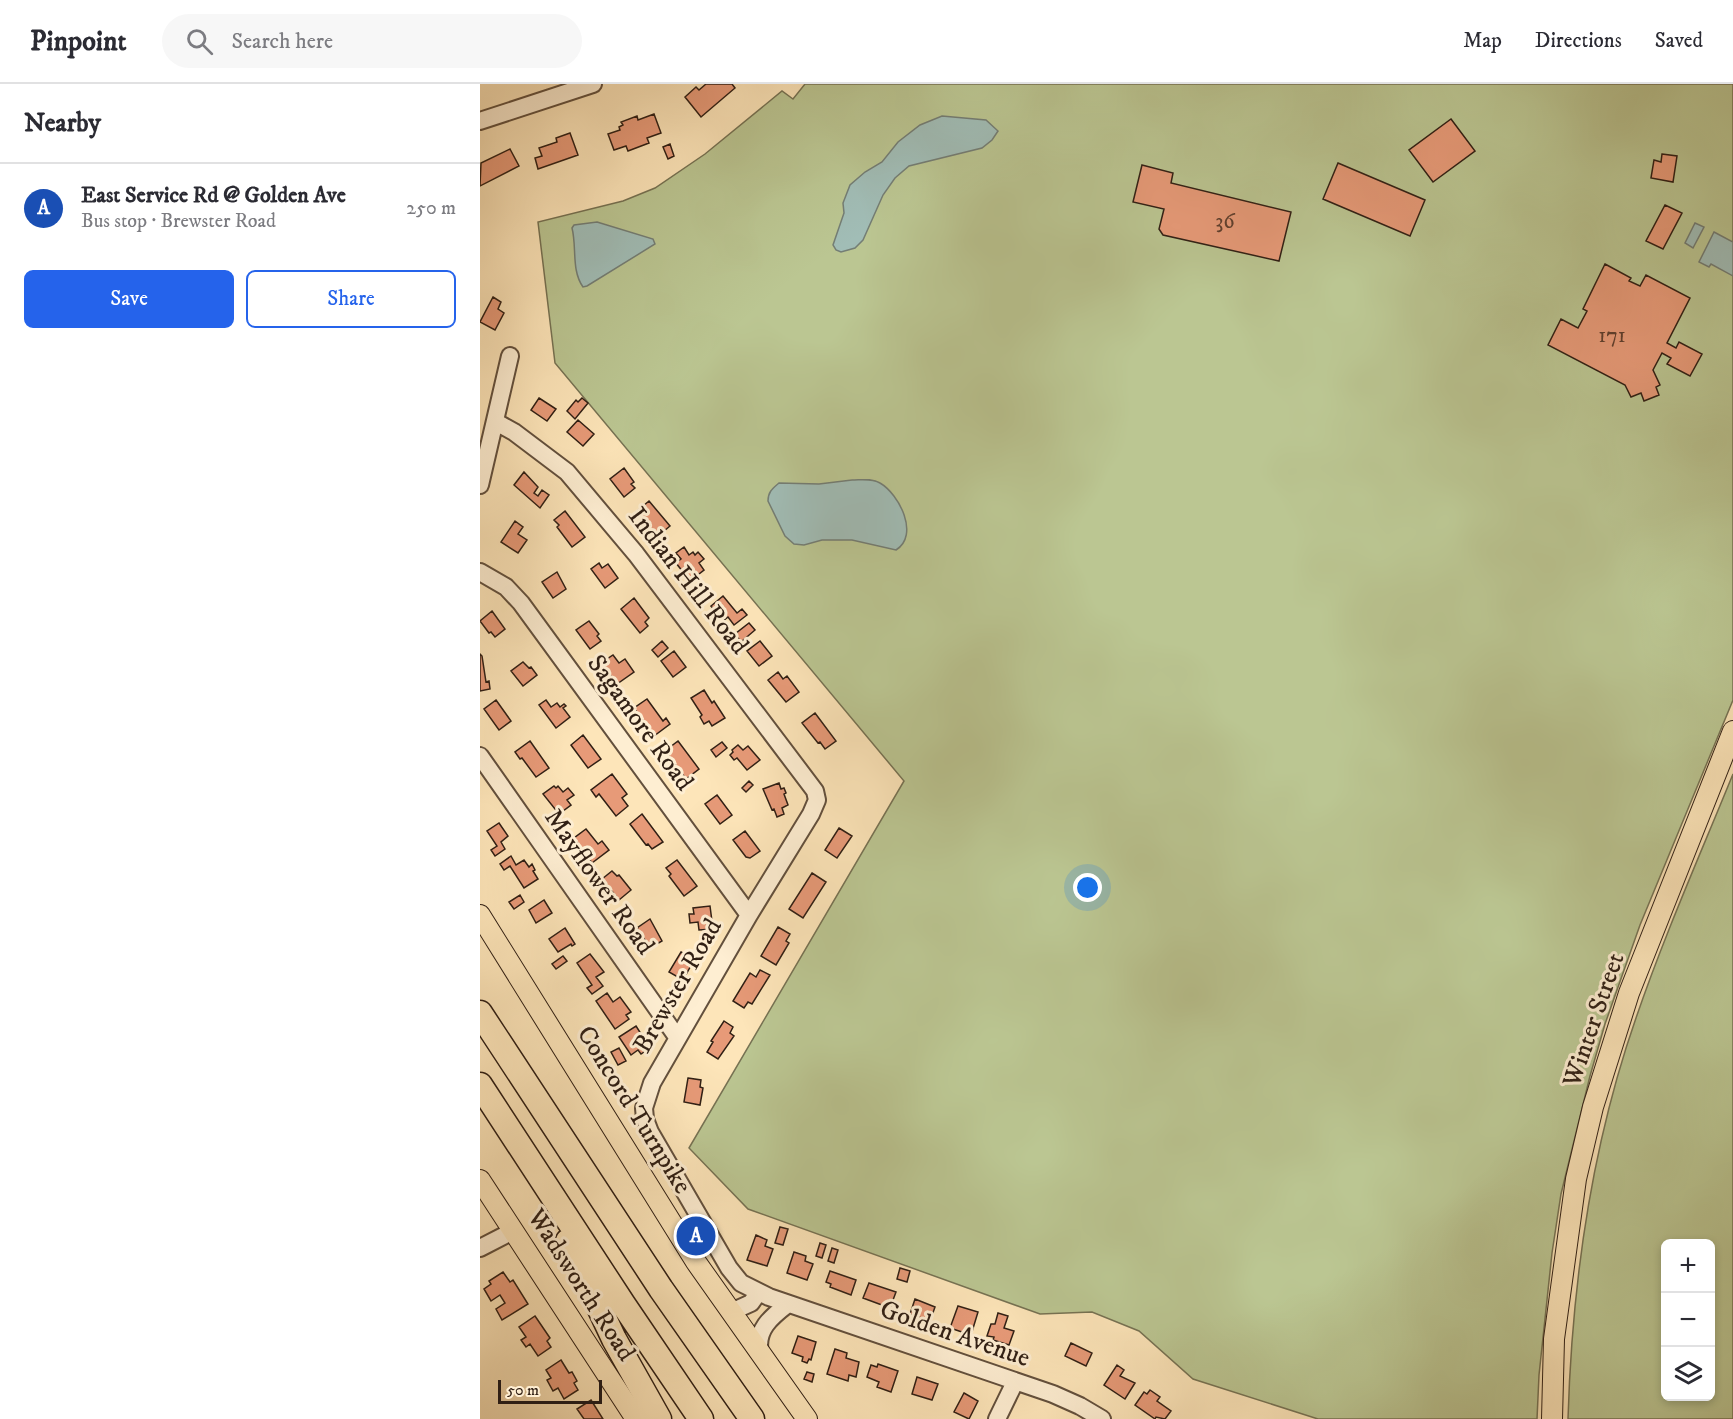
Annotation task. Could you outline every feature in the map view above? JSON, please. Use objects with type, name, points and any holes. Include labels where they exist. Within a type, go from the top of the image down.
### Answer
[{"type":"highway","points":[[480,1012],[655,1281],[752,1419]]},
{"type":"highway","points":[[480,1085],[701,1419]]},
{"type":"highway","points":[[542,1181],[591,1294],[659,1419]]},
{"type":"main road","name":"Winter Street","points":[[1552,1419],[1554,1339],[1576,1179],[1593,1107],[1629,993],[1733,731]]},
{"type":"main road","name":"Concord Turnpike","points":[[480,915],[680,1238],[807,1419]]},
{"type":"main road","name":"Wadsworth Road","points":[[480,1180],[636,1419]]},
{"type":"street","points":[[480,121],[593,84]]},
{"type":"street","points":[[480,485],[510,356]]},
{"type":"street","name":"Indian Hill Road","points":[[496,422],[514,432],[567,472],[660,585],[810,782],[816,795]]},
{"type":"street","name":"Sagamore Road","points":[[480,572],[506,587],[521,603],[749,915]]},
{"type":"street","name":"Mayflower Road","points":[[480,756],[677,1037]]},
{"type":"street","name":"Brewster Road","points":[[758,1293],[741,1283],[729,1268],[654,1138],[645,1119],[645,1102],[677,1037],[811,814],[816,804],[816,795]]},
{"type":"street","points":[[480,1248],[513,1231]]},
{"type":"street","points":[[730,1312],[751,1303],[758,1293]]},
{"type":"street","name":"Golden Avenue","points":[[758,1293],[1062,1397],[1102,1419]]},
{"type":"street","points":[[760,1353],[759,1339],[762,1330],[770,1318],[788,1304]]},
{"type":"street","points":[[997,1419],[1016,1382]]},
{"type":"green space","points":[[805,84],[1733,84],[1733,700],[1640,925],[1605,1024],[1590,1076],[1561,1194],[1552,1253],[1539,1375],[1537,1419],[1318,1419],[1193,1379],[1139,1331],[1092,1312],[1040,1314],[748,1209],[689,1148],[904,781],[555,363],[538,222],[623,201],[655,188],[705,154],[782,91],[793,99]]},
{"type":"green space","points":[[1733,774],[1733,1419],[1568,1419],[1579,1266],[1596,1166],[1620,1067],[1670,926]]},
{"type":"water","points":[[942,116],[986,120],[998,131],[982,148],[909,166],[895,178],[883,195],[863,240],[855,248],[841,252],[836,250],[833,245],[844,213],[843,203],[850,185],[865,172],[882,162],[898,142],[920,125]]},
{"type":"water","points":[[597,222],[653,239],[655,244],[583,287],[577,273],[572,228],[574,225]]},
{"type":"water","points":[[1695,223],[1704,227],[1693,248],[1685,243]]},
{"type":"water","points":[[1714,232],[1733,242],[1733,276],[1711,264],[1709,267],[1699,262]]},
{"type":"water","points":[[852,480],[877,481],[887,488],[900,505],[906,525],[906,535],[903,543],[896,550],[852,540],[822,540],[804,545],[794,544],[785,536],[768,501],[771,491],[779,483],[819,484]]},
{"type":"building","points":[[706,84],[732,84],[735,88],[701,117],[685,97],[696,87],[699,90]]},
{"type":"building","points":[[654,114],[661,133],[647,138],[649,143],[628,151],[626,146],[614,150],[608,134],[620,130],[619,127],[623,125],[621,122],[637,116],[638,120]]},
{"type":"building","points":[[1451,119],[1475,151],[1433,182],[1409,150]]},
{"type":"building","points":[[570,133],[578,155],[538,169],[535,158],[542,156],[539,148],[557,142],[556,138]]},
{"type":"building","points":[[670,144],[674,156],[668,159],[663,147]]},
{"type":"building","points":[[510,149],[519,166],[480,186],[481,163]]},
{"type":"building","points":[[1662,154],[1677,156],[1673,182],[1651,178],[1654,160],[1661,162]]},
{"type":"building","points":[[1338,163],[1425,200],[1410,236],[1323,199]]},
{"type":"building","points":[[1142,165],[1173,173],[1171,183],[1291,212],[1279,261],[1163,235],[1159,229],[1164,209],[1133,202]]},
{"type":"building","points":[[1665,205],[1682,213],[1663,249],[1646,241]]},
{"type":"building","points":[[1605,264],[1631,278],[1629,281],[1640,286],[1646,275],[1690,298],[1667,343],[1676,348],[1679,342],[1702,354],[1690,376],[1667,364],[1671,358],[1662,353],[1653,370],[1660,385],[1656,387],[1659,395],[1644,401],[1641,393],[1631,397],[1625,385],[1548,345],[1561,319],[1578,328],[1587,311],[1583,309]]},
{"type":"building","points":[[493,297],[501,302],[498,309],[504,313],[495,330],[480,322]]},
{"type":"building","points":[[539,398],[556,409],[547,421],[531,410]]},
{"type":"building","points":[[582,398],[588,403],[575,419],[567,411],[576,400],[578,402]]},
{"type":"building","points":[[578,420],[594,434],[583,446],[567,432]]},
{"type":"building","points":[[624,468],[634,482],[631,484],[635,488],[624,497],[610,479]]},
{"type":"building","points":[[524,472],[538,487],[534,493],[538,496],[542,490],[549,495],[540,508],[514,485]]},
{"type":"building","points":[[649,501],[670,526],[657,537],[636,512]]},
{"type":"building","points":[[565,511],[585,537],[572,547],[554,520]]},
{"type":"building","points":[[515,521],[523,527],[518,534],[527,540],[518,553],[501,542]]},
{"type":"building","points":[[684,547],[689,555],[693,552],[695,555],[698,552],[704,559],[699,563],[704,570],[690,581],[676,563],[681,559],[676,553]]},
{"type":"building","points":[[599,563],[602,568],[608,564],[618,578],[605,588],[591,569]]},
{"type":"building","points":[[557,572],[566,589],[553,598],[542,582]]},
{"type":"building","points":[[723,596],[737,613],[742,609],[747,615],[734,625],[728,617],[723,621],[711,606]]},
{"type":"building","points":[[634,598],[649,618],[645,622],[648,626],[640,633],[621,609]]},
{"type":"building","points":[[492,611],[505,629],[495,637],[480,621]]},
{"type":"building","points":[[589,621],[599,634],[597,636],[601,641],[590,649],[576,630]]},
{"type":"building","points":[[749,623],[755,630],[741,642],[735,634]]},
{"type":"building","points":[[662,641],[668,648],[658,657],[652,650]]},
{"type":"building","points":[[760,641],[772,656],[759,666],[747,651]]},
{"type":"building","points":[[674,651],[686,667],[673,677],[661,661]]},
{"type":"building","points":[[480,654],[486,682],[489,681],[490,689],[480,691]]},
{"type":"building","points":[[613,655],[619,663],[625,659],[634,672],[617,684],[601,663]]},
{"type":"building","points":[[523,662],[537,675],[523,686],[511,671]]},
{"type":"building","points":[[778,672],[783,679],[787,676],[799,692],[786,702],[768,680]]},
{"type":"building","points":[[704,690],[725,718],[712,726],[709,721],[704,724],[700,717],[702,715],[691,698]]},
{"type":"building","points":[[647,699],[663,721],[666,718],[670,724],[654,736],[634,708]]},
{"type":"building","points":[[496,700],[511,721],[499,730],[484,709]]},
{"type":"building","points":[[546,700],[551,707],[557,703],[560,707],[564,704],[566,706],[563,708],[570,717],[556,728],[539,705]]},
{"type":"building","points":[[815,713],[836,741],[825,749],[802,723]]},
{"type":"building","points":[[583,735],[601,759],[588,768],[571,745]]},
{"type":"building","points":[[530,741],[549,768],[536,777],[515,752]]},
{"type":"building","points":[[678,741],[699,769],[686,779],[665,751]]},
{"type":"building","points":[[722,742],[727,748],[716,757],[711,750]]},
{"type":"building","points":[[738,745],[743,750],[748,746],[760,760],[747,770],[737,758],[734,760],[730,755]]},
{"type":"building","points":[[612,774],[627,794],[622,798],[628,806],[616,816],[599,794],[596,797],[591,790]]},
{"type":"building","points":[[749,781],[753,785],[746,792],[742,788]]},
{"type":"building","points":[[779,783],[781,789],[784,788],[788,805],[782,808],[784,814],[777,817],[763,789]]},
{"type":"building","points":[[554,786],[556,788],[558,786],[563,792],[568,788],[574,795],[567,800],[571,805],[559,814],[543,794]]},
{"type":"building","points":[[717,795],[732,815],[720,824],[705,804]]},
{"type":"building","points":[[642,814],[663,842],[652,849],[648,844],[646,845],[630,824]]},
{"type":"building","points":[[499,823],[508,836],[501,842],[505,849],[495,856],[491,850],[497,846],[487,831]]},
{"type":"building","points":[[839,828],[852,836],[837,858],[825,850]]},
{"type":"building","points":[[586,829],[598,844],[602,841],[609,850],[592,863],[574,838]]},
{"type":"building","points":[[745,831],[760,851],[750,858],[746,857],[733,840]]},
{"type":"building","points":[[511,856],[516,865],[524,860],[529,867],[532,864],[538,879],[524,888],[510,866],[504,870],[500,864]]},
{"type":"building","points":[[677,860],[697,886],[684,896],[669,876],[671,874],[666,868]]},
{"type":"building","points":[[612,871],[617,876],[619,875],[631,890],[619,900],[602,879]]},
{"type":"building","points":[[812,873],[826,882],[803,918],[789,909]]},
{"type":"building","points":[[520,895],[524,902],[514,909],[509,902]]},
{"type":"building","points":[[544,900],[552,913],[536,923],[529,910]]},
{"type":"building","points":[[710,906],[713,929],[699,930],[698,922],[690,923],[689,914],[694,914],[693,908]]},
{"type":"building","points":[[650,919],[662,941],[650,948],[637,928]]},
{"type":"building","points":[[778,927],[790,934],[786,941],[789,943],[776,965],[761,956]]},
{"type":"building","points":[[565,928],[575,944],[558,952],[549,939]]},
{"type":"building","points":[[681,952],[694,960],[683,980],[669,972]]},
{"type":"building","points":[[590,954],[604,972],[596,977],[603,986],[592,994],[587,988],[592,985],[577,963]]},
{"type":"building","points":[[563,956],[567,961],[556,969],[552,964]]},
{"type":"building","points":[[760,970],[770,975],[752,1004],[748,1002],[744,1008],[733,1001],[750,973],[756,977]]},
{"type":"building","points":[[607,993],[613,1002],[620,997],[631,1012],[626,1015],[629,1019],[615,1029],[596,1001]]},
{"type":"building","points":[[724,1021],[733,1027],[730,1033],[734,1036],[718,1059],[707,1052]]},
{"type":"building","points":[[636,1026],[647,1050],[641,1054],[638,1050],[631,1055],[619,1037]]},
{"type":"building","points":[[619,1048],[626,1061],[618,1065],[611,1052]]},
{"type":"building","points":[[688,1078],[701,1080],[700,1087],[703,1088],[700,1105],[684,1102]]},
{"type":"building","points":[[780,1227],[788,1229],[783,1245],[775,1243]]},
{"type":"building","points":[[756,1235],[767,1240],[765,1246],[773,1249],[767,1266],[747,1260]]},
{"type":"building","points":[[820,1243],[826,1245],[822,1258],[816,1256]]},
{"type":"building","points":[[832,1248],[838,1250],[834,1263],[828,1261]]},
{"type":"building","points":[[794,1252],[806,1256],[805,1261],[813,1264],[807,1280],[787,1273]]},
{"type":"building","points":[[900,1268],[910,1271],[907,1282],[897,1279]]},
{"type":"building","points":[[830,1271],[856,1280],[851,1295],[830,1287],[831,1284],[826,1282]]},
{"type":"building","points":[[503,1272],[510,1282],[513,1280],[528,1304],[502,1320],[496,1309],[505,1303],[500,1295],[491,1301],[484,1289],[491,1284],[489,1281]]},
{"type":"building","points":[[869,1283],[896,1292],[890,1308],[863,1298]]},
{"type":"building","points":[[915,1299],[935,1307],[930,1321],[910,1314]]},
{"type":"building","points":[[958,1306],[978,1312],[971,1335],[950,1328]]},
{"type":"building","points":[[998,1313],[1008,1316],[1004,1328],[1014,1331],[1009,1345],[987,1336],[991,1324],[995,1324]]},
{"type":"building","points":[[535,1316],[550,1338],[547,1341],[551,1347],[538,1356],[530,1344],[526,1347],[521,1340],[526,1337],[519,1327]]},
{"type":"building","points":[[798,1336],[816,1342],[811,1360],[809,1359],[807,1363],[802,1361],[803,1357],[792,1353]]},
{"type":"building","points":[[1071,1343],[1092,1353],[1086,1366],[1065,1356]]},
{"type":"building","points":[[835,1349],[847,1353],[846,1358],[859,1362],[856,1377],[849,1375],[848,1381],[827,1374]]},
{"type":"building","points":[[561,1360],[569,1373],[572,1372],[577,1381],[574,1383],[578,1390],[564,1399],[558,1388],[553,1391],[547,1380],[551,1378],[546,1370]]},
{"type":"building","points":[[878,1364],[898,1371],[891,1392],[877,1387],[879,1382],[867,1377],[871,1365],[877,1367]]},
{"type":"building","points":[[1117,1365],[1124,1370],[1120,1376],[1135,1383],[1125,1399],[1104,1385]]},
{"type":"building","points":[[807,1372],[814,1374],[812,1382],[804,1379]]},
{"type":"building","points":[[917,1377],[938,1384],[932,1400],[912,1394]]},
{"type":"building","points":[[1150,1390],[1160,1397],[1157,1401],[1171,1411],[1165,1419],[1156,1417],[1155,1419],[1135,1405],[1144,1392],[1147,1394]]},
{"type":"building","points":[[964,1393],[978,1401],[969,1419],[954,1412]]},
{"type":"building","points":[[591,1400],[603,1419],[584,1419],[577,1409]]},
{"type":"place","name":"East Service Rd @ Golden Ave","points":[[696,1236]]}]
